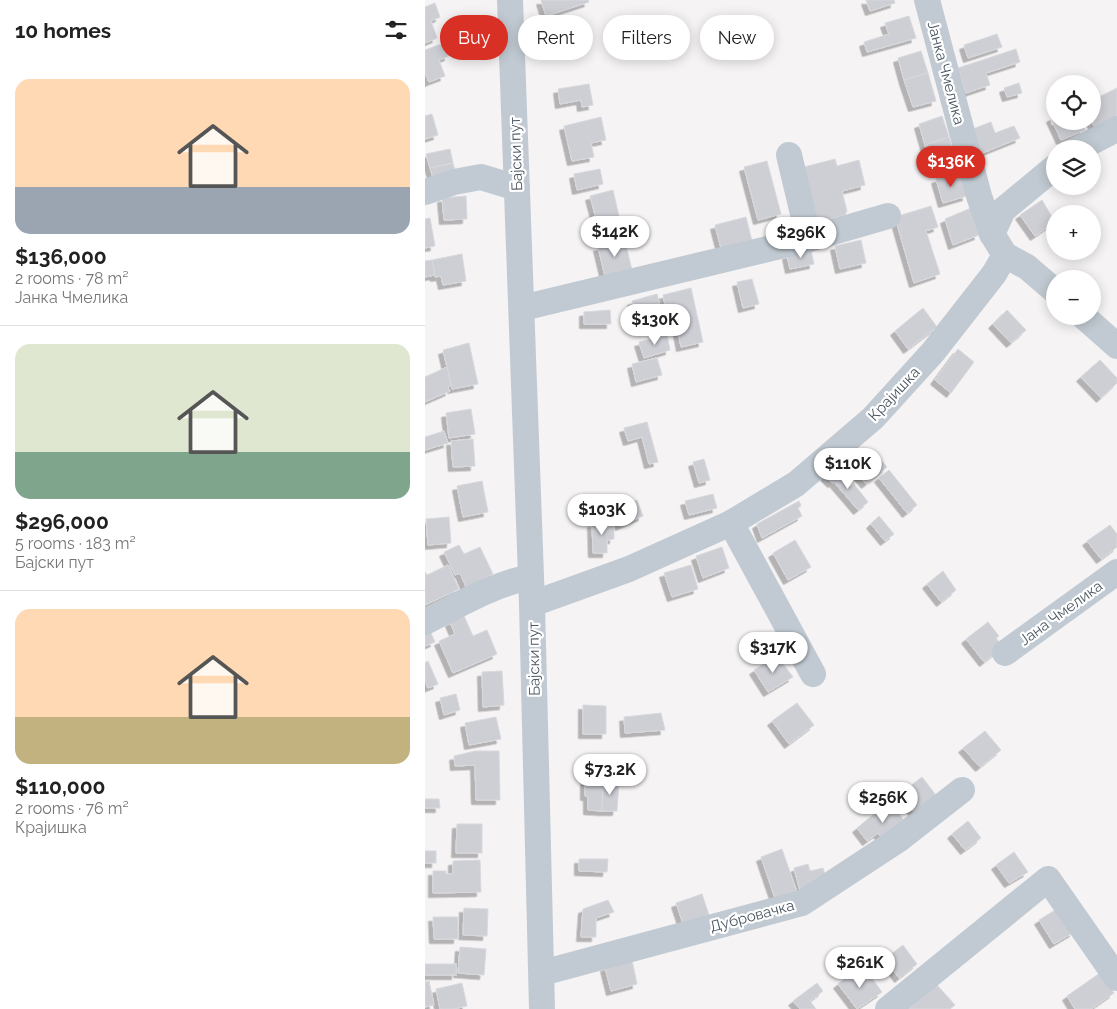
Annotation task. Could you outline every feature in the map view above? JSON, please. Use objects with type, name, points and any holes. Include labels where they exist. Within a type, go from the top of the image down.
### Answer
[{"type":"street","name":"Бајски пут","points":[[510,0],[533,604],[542,1009]]},
{"type":"street","name":"Јанка Чмелика","points":[[927,0],[977,187],[998,245]]},
{"type":"street","points":[[1096,140],[1117,129]]},
{"type":"street","points":[[789,155],[809,239]]},
{"type":"street","points":[[425,192],[454,182],[481,177],[516,156]]},
{"type":"street","name":"Крајишка","points":[[533,604],[629,568],[731,523],[796,484],[873,418],[933,352],[994,274],[1003,210],[1046,174]]},
{"type":"street","points":[[481,177],[517,188]]},
{"type":"street","points":[[522,308],[809,239],[888,216]]},
{"type":"street","points":[[998,245],[1046,283]]},
{"type":"street","points":[[1093,325],[1117,346]]},
{"type":"street","points":[[731,523],[813,674]]},
{"type":"street","name":"Јана Чмелика","points":[[1005,653],[1117,572]]},
{"type":"street","points":[[425,622],[494,588],[512,581],[531,577]]},
{"type":"street","name":"Дубровачка","points":[[542,974],[802,902],[898,840],[962,790]]},
{"type":"street","points":[[888,1009],[1048,878],[1117,978]]},
{"type":"building","points":[[541,0],[588,0],[589,2],[549,15],[546,15]]},
{"type":"building","points":[[866,0],[894,0],[895,3],[870,11]]},
{"type":"building","points":[[435,3],[440,17],[431,21],[437,38],[425,43],[425,7]]},
{"type":"building","points":[[909,16],[916,38],[867,52],[864,42],[889,34],[885,23]]},
{"type":"building","points":[[997,34],[1002,47],[968,58],[964,45]]},
{"type":"building","points":[[440,44],[439,60],[445,76],[429,82],[425,72],[425,50]]},
{"type":"building","points":[[1016,49],[1020,62],[986,73],[990,85],[966,93],[958,68]]},
{"type":"building","points":[[921,51],[928,73],[904,80],[898,58]]},
{"type":"building","points":[[928,73],[936,101],[913,107],[904,80]]},
{"type":"building","points":[[1019,83],[1022,93],[1007,97],[1004,88]]},
{"type":"building","points":[[589,84],[593,105],[582,107],[581,100],[560,104],[558,89]]},
{"type":"building","points":[[1117,88],[1117,116],[1101,123],[1101,96]]},
{"type":"building","points":[[432,114],[438,135],[425,139],[425,116]]},
{"type":"building","points":[[942,116],[949,137],[925,145],[919,124]]},
{"type":"building","points":[[601,117],[606,140],[591,143],[594,157],[572,161],[564,126]]},
{"type":"building","points":[[991,122],[995,133],[1014,126],[1020,138],[980,154],[970,130]]},
{"type":"building","points":[[1056,130],[1085,130],[1061,140]]},
{"type":"building","points":[[949,137],[957,165],[933,172],[925,145]]},
{"type":"building","points":[[450,149],[453,163],[430,168],[426,154]]},
{"type":"building","points":[[835,159],[837,166],[859,160],[865,185],[842,191],[847,211],[845,215],[818,222],[804,167]]},
{"type":"building","points":[[767,161],[781,214],[758,220],[744,167]]},
{"type":"building","points":[[453,163],[457,177],[435,184],[430,168]]},
{"type":"building","points":[[600,169],[603,184],[577,190],[574,174]]},
{"type":"building","points":[[960,172],[967,196],[943,203],[936,179]]},
{"type":"building","points":[[613,190],[619,216],[597,222],[590,196]]},
{"type":"building","points":[[466,196],[467,219],[444,220],[442,198]]},
{"type":"building","points":[[1042,200],[1046,207],[1046,228],[1035,236],[1020,215]]},
{"type":"building","points":[[931,206],[938,227],[926,231],[940,274],[914,283],[895,217]]},
{"type":"building","points":[[971,208],[979,235],[953,245],[945,219]]},
{"type":"building","points":[[746,217],[754,249],[723,256],[715,225]]},
{"type":"building","points":[[430,218],[435,246],[425,248],[425,219]]},
{"type":"building","points":[[861,240],[866,263],[840,269],[835,246]]},
{"type":"building","points":[[625,241],[632,270],[605,276],[598,247]]},
{"type":"building","points":[[811,250],[814,264],[790,269],[787,255]]},
{"type":"building","points":[[462,254],[466,281],[443,285],[441,276],[435,277],[432,260]]},
{"type":"building","points":[[432,260],[435,275],[425,277],[425,261]]},
{"type":"building","points":[[752,279],[759,304],[743,308],[737,282]]},
{"type":"building","points":[[691,288],[703,342],[681,347],[676,321],[669,323],[663,295]]},
{"type":"building","points":[[657,294],[663,317],[638,323],[632,301]]},
{"type":"building","points":[[923,308],[937,327],[908,349],[895,331]]},
{"type":"building","points":[[610,310],[611,324],[584,324],[584,312]]},
{"type":"building","points":[[1007,310],[1026,330],[1011,343],[993,324]]},
{"type":"building","points":[[667,335],[670,350],[644,358],[639,342]]},
{"type":"building","points":[[469,343],[478,384],[452,389],[443,350]]},
{"type":"building","points":[[958,349],[974,362],[951,393],[935,380]]},
{"type":"building","points":[[657,358],[662,375],[636,382],[632,364]]},
{"type":"building","points":[[1100,360],[1117,378],[1117,383],[1101,398],[1081,377]]},
{"type":"building","points":[[447,367],[451,384],[448,388],[450,391],[425,402],[425,377]]},
{"type":"building","points":[[471,409],[475,434],[449,438],[446,413]]},
{"type":"building","points":[[647,422],[658,462],[649,464],[642,437],[628,441],[624,428]]},
{"type":"building","points":[[444,431],[448,443],[425,450],[425,437]]},
{"type":"building","points":[[473,439],[475,466],[453,467],[451,441]]},
{"type":"building","points":[[872,450],[887,467],[866,484],[851,466]]},
{"type":"building","points":[[704,459],[710,480],[699,483],[693,462]]},
{"type":"building","points":[[834,469],[850,487],[854,484],[868,502],[858,510],[834,482],[832,483],[825,476]]},
{"type":"building","points":[[889,470],[917,505],[907,513],[879,478]]},
{"type":"building","points":[[482,481],[488,512],[463,517],[457,486]]},
{"type":"building","points":[[713,494],[717,508],[689,515],[685,501]]},
{"type":"building","points":[[637,500],[643,516],[620,526],[616,518],[622,516],[618,507]]},
{"type":"building","points":[[799,501],[801,506],[798,508],[802,516],[762,538],[757,524]]},
{"type":"building","points":[[879,516],[894,534],[885,541],[871,524]]},
{"type":"building","points":[[449,517],[451,543],[428,545],[426,519]]},
{"type":"building","points":[[592,523],[614,523],[614,539],[607,540],[607,553],[593,553]]},
{"type":"building","points":[[1110,525],[1117,534],[1117,547],[1101,559],[1087,541]]},
{"type":"building","points":[[795,540],[811,567],[788,580],[773,553]]},
{"type":"building","points":[[459,545],[464,554],[480,547],[493,574],[466,587],[460,573],[455,575],[444,552]]},
{"type":"building","points":[[722,547],[729,568],[703,578],[696,556]]},
{"type":"building","points":[[448,565],[459,589],[425,605],[425,572],[427,575]]},
{"type":"building","points":[[691,565],[698,589],[672,597],[664,573]]},
{"type":"building","points":[[943,571],[956,590],[941,602],[927,584]]},
{"type":"building","points":[[464,616],[473,636],[487,630],[497,654],[453,673],[439,641],[455,634],[450,622]]},
{"type":"building","points":[[988,622],[999,636],[996,638],[1003,647],[984,662],[966,639]]},
{"type":"building","points":[[429,629],[435,642],[425,646],[425,631]]},
{"type":"building","points":[[777,656],[793,677],[768,692],[754,670]]},
{"type":"building","points":[[428,661],[438,684],[428,688],[425,680],[425,663]]},
{"type":"building","points":[[502,671],[504,705],[483,707],[482,672]]},
{"type":"building","points":[[456,694],[460,710],[444,715],[440,698]]},
{"type":"building","points":[[797,703],[814,725],[789,744],[772,721]]},
{"type":"building","points":[[583,705],[606,706],[606,734],[583,734]]},
{"type":"building","points":[[661,713],[665,730],[625,733],[624,717]]},
{"type":"building","points":[[496,717],[501,739],[469,745],[465,723]]},
{"type":"building","points":[[985,731],[1001,750],[980,767],[963,748]]},
{"type":"building","points":[[475,751],[499,751],[500,800],[476,800],[475,765],[455,766],[454,756]]},
{"type":"building","points":[[922,777],[939,799],[917,816],[900,794]]},
{"type":"building","points":[[585,780],[603,781],[602,811],[588,810],[588,796],[585,796]]},
{"type":"building","points":[[603,781],[619,781],[617,811],[602,811]]},
{"type":"building","points":[[425,799],[439,799],[440,808],[425,808]]},
{"type":"building","points":[[889,802],[907,824],[884,841],[878,833],[867,841],[857,828]]},
{"type":"building","points":[[968,821],[981,838],[965,850],[952,834]]},
{"type":"building","points":[[457,824],[482,824],[482,853],[456,853]]},
{"type":"building","points":[[782,849],[798,895],[776,901],[761,857]]},
{"type":"building","points":[[425,851],[436,851],[436,863],[425,863]]},
{"type":"building","points":[[1014,852],[1028,872],[1009,883],[996,865]]},
{"type":"building","points":[[579,859],[608,859],[607,872],[579,871]]},
{"type":"building","points":[[480,860],[481,892],[433,893],[433,871],[446,871],[446,874],[453,874],[453,861]]},
{"type":"building","points":[[808,864],[810,871],[823,868],[826,878],[800,891],[794,868]]},
{"type":"building","points":[[702,894],[710,918],[684,927],[676,903]]},
{"type":"building","points":[[608,900],[614,912],[596,918],[596,937],[581,937],[583,909]]},
{"type":"building","points":[[1060,907],[1074,932],[1054,944],[1039,920]]},
{"type":"building","points":[[464,908],[488,909],[487,936],[463,935]]},
{"type":"building","points":[[433,917],[458,917],[458,939],[434,939]]},
{"type":"building","points":[[903,945],[917,964],[899,978],[885,959]]},
{"type":"building","points":[[460,947],[486,949],[484,975],[458,973]]},
{"type":"building","points":[[632,960],[637,984],[611,991],[605,967]]},
{"type":"building","points":[[425,964],[456,964],[456,975],[425,975]]},
{"type":"building","points":[[866,970],[882,992],[857,1009],[838,984],[852,973],[856,978]]},
{"type":"building","points":[[1100,973],[1114,993],[1091,1009],[1075,1009],[1067,996]]},
{"type":"building","points":[[429,981],[434,1005],[425,1007],[425,982]]},
{"type":"building","points":[[462,983],[467,1006],[440,1009],[436,989]]},
{"type":"building","points":[[817,983],[823,991],[810,1001],[816,1009],[800,1009],[793,1001]]},
{"type":"building","points":[[937,985],[955,1005],[950,1009],[909,1009]]}]
